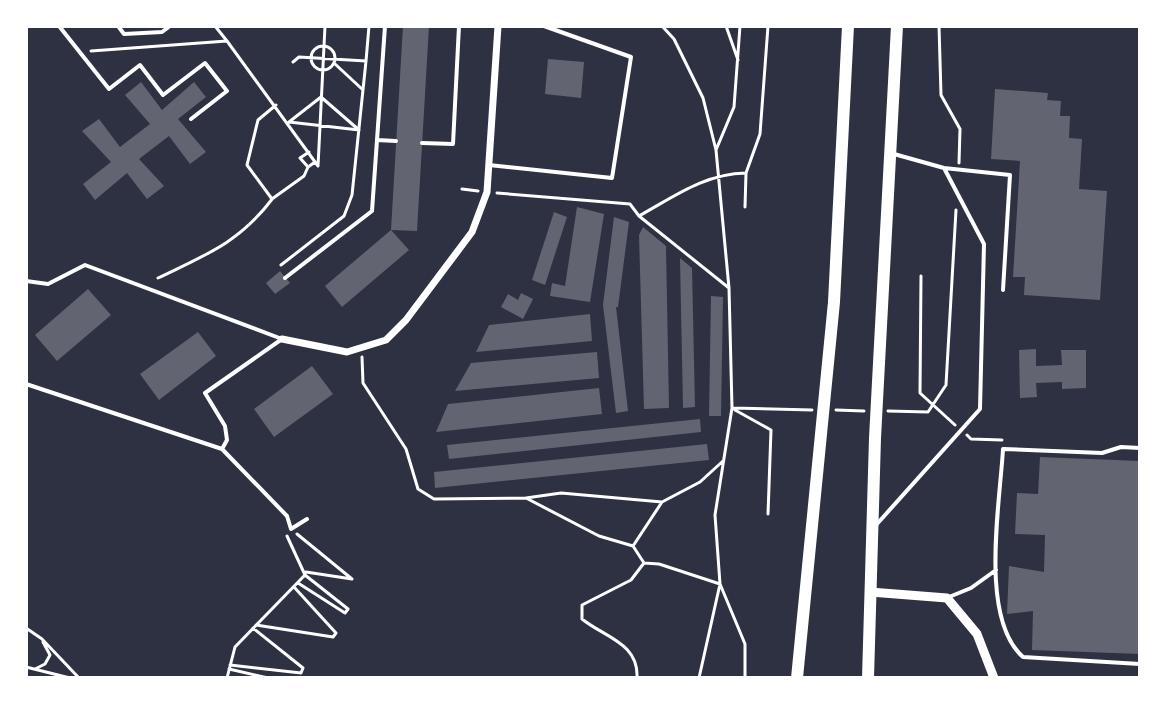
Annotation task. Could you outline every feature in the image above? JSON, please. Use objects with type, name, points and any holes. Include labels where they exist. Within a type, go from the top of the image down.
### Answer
[{"type":"highway","points":[[797,678],[834,302],[848,26]]},
{"type":"highway","points":[[868,678],[897,26]]},
{"type":"street","points":[[282,339],[332,352],[362,350],[386,340],[406,320],[472,232],[487,192],[498,26]]},
{"type":"street","points":[[870,592],[947,598],[977,634],[994,678]]},
{"type":"lane","points":[[59,26],[109,89],[140,65],[163,95],[205,63],[227,91],[191,119]]},
{"type":"lane","points":[[118,26],[124,34],[162,32],[170,26]]},
{"type":"lane","points":[[285,278],[372,211],[385,26]]},
{"type":"lane","points":[[422,143],[453,144],[459,26]]},
{"type":"lane","points":[[489,165],[612,178],[631,57],[544,26]]},
{"type":"lane","points":[[377,140],[396,141]]},
{"type":"lane","points":[[889,153],[944,168],[1010,175],[1003,290]]},
{"type":"lane","points":[[873,529],[980,409],[984,244],[944,168]]},
{"type":"lane","points":[[26,281],[48,284],[85,265],[282,339]]},
{"type":"lane","points":[[222,449],[227,440],[225,426],[205,393],[282,339]]},
{"type":"lane","points":[[26,384],[222,449],[287,516],[291,529],[307,519]]},
{"type":"lane","points":[[1140,448],[1121,447],[1102,453],[1003,449],[997,569],[1002,626],[1023,657],[1140,664]]},
{"type":"lane","points":[[947,598],[971,588],[997,569]]},
{"type":"path","points":[[215,26],[227,41]]},
{"type":"path","points":[[318,149],[325,26]]},
{"type":"path","points":[[281,265],[344,216],[352,195],[369,26]]},
{"type":"path","points":[[662,26],[674,39],[703,98],[721,174],[729,288],[732,408],[715,515],[720,584],[699,678]]},
{"type":"path","points":[[726,26],[739,63]]},
{"type":"path","points":[[716,150],[734,107],[740,26]]},
{"type":"path","points":[[745,207],[746,173],[760,134],[768,26]]},
{"type":"path","points":[[939,26],[941,95],[960,129],[958,169]]},
{"type":"path","points":[[322,70],[314,66],[311,58],[315,49],[324,46],[332,50],[334,61],[363,90]]},
{"type":"path","points":[[293,62],[299,57],[366,61]]},
{"type":"path","points":[[322,70],[334,61]]},
{"type":"path","points":[[321,97],[289,122],[359,130]]},
{"type":"path","points":[[321,97],[359,130]]},
{"type":"path","points":[[273,198],[247,165],[258,120],[276,105]]},
{"type":"path","points":[[295,152],[308,167]]},
{"type":"path","points":[[300,158],[309,152]]},
{"type":"path","points":[[158,278],[224,247],[252,225],[273,198],[304,176],[308,167],[315,162]]},
{"type":"path","points":[[639,216],[678,191],[721,174],[746,173]]},
{"type":"path","points":[[462,189],[630,204],[639,216],[729,288]]},
{"type":"path","points":[[928,412],[946,385],[957,190]]},
{"type":"path","points":[[921,276],[920,393],[961,430]]},
{"type":"path","points":[[362,350],[363,383],[406,449],[418,489],[434,499],[526,498],[561,493],[662,502]]},
{"type":"path","points":[[732,408],[771,430],[768,514]]},
{"type":"path","points":[[971,439],[1014,441]]},
{"type":"path","points":[[633,546],[662,502],[700,482],[723,461]]},
{"type":"path","points":[[526,498],[599,536],[633,546],[644,563]]},
{"type":"path","points":[[291,529],[352,579],[306,573]]},
{"type":"path","points":[[287,535],[306,573],[348,609],[345,613],[296,585]]},
{"type":"path","points":[[644,563],[659,564],[720,584],[745,644],[745,678]]},
{"type":"path","points":[[637,678],[637,669],[627,646],[582,619],[582,605],[631,580],[644,563]]},
{"type":"path","points":[[227,678],[235,647],[306,573]]},
{"type":"path","points":[[255,626],[333,637],[336,633],[296,585]]},
{"type":"path","points":[[230,667],[301,673],[303,668],[255,626]]},
{"type":"path","points":[[26,628],[42,639],[79,678]]},
{"type":"path","points":[[35,669],[45,664],[50,655],[42,639]]},
{"type":"path","points":[[26,667],[70,678]]},
{"type":"path","points":[[230,667],[268,678]]},
{"type":"building","points":[[403,26],[429,26],[417,231],[391,230]]},
{"type":"building","points":[[548,59],[584,62],[581,98],[545,94]]},
{"type":"building","points":[[141,82],[162,110],[194,82],[206,97],[178,119],[206,152],[190,164],[169,136],[139,159],[164,186],[147,199],[127,173],[95,200],[83,184],[111,162],[82,131],[99,119],[120,147],[150,124],[125,95]]},
{"type":"building","points":[[995,89],[1048,93],[1047,100],[1061,101],[1060,116],[1070,116],[1069,138],[1082,139],[1079,189],[1107,191],[1100,300],[1024,295],[1025,277],[1013,277],[1020,161],[991,159]]},
{"type":"building","points":[[577,207],[604,214],[590,302],[550,296],[552,283],[565,286]]},
{"type":"building","points":[[554,212],[567,217],[545,285],[532,280]]},
{"type":"building","points":[[614,217],[629,222],[616,307],[628,411],[616,413],[603,305]]},
{"type":"building","points":[[643,227],[666,246],[669,408],[644,409],[639,235]]},
{"type":"building","points":[[391,230],[409,250],[342,307],[325,286]]},
{"type":"building","points":[[680,258],[692,268],[695,407],[683,408]]},
{"type":"building","points":[[280,271],[290,283],[275,294],[266,283]]},
{"type":"building","points":[[88,289],[111,315],[57,361],[35,335]]},
{"type":"building","points":[[521,293],[533,299],[523,319],[501,307],[508,294],[518,300]]},
{"type":"building","points":[[711,296],[723,297],[721,416],[709,416]]},
{"type":"building","points":[[590,314],[592,341],[476,352],[489,325]]},
{"type":"building","points":[[198,332],[216,356],[159,400],[140,374]]},
{"type":"building","points":[[1036,349],[1036,366],[1062,365],[1061,350],[1086,350],[1086,388],[1062,389],[1062,382],[1036,383],[1037,397],[1020,398],[1019,350]]},
{"type":"building","points":[[597,352],[599,378],[455,391],[471,363]]},
{"type":"building","points":[[312,366],[333,394],[274,437],[254,409]]},
{"type":"building","points":[[599,388],[602,414],[436,432],[448,404]]},
{"type":"building","points":[[700,419],[701,432],[449,459],[447,445]]},
{"type":"building","points":[[707,444],[709,460],[435,488],[434,472]]},
{"type":"building","points":[[1040,457],[1140,461],[1140,654],[1032,650],[1033,611],[1007,614],[1009,566],[1044,572],[1045,535],[1015,534],[1017,493],[1038,494]]}]
